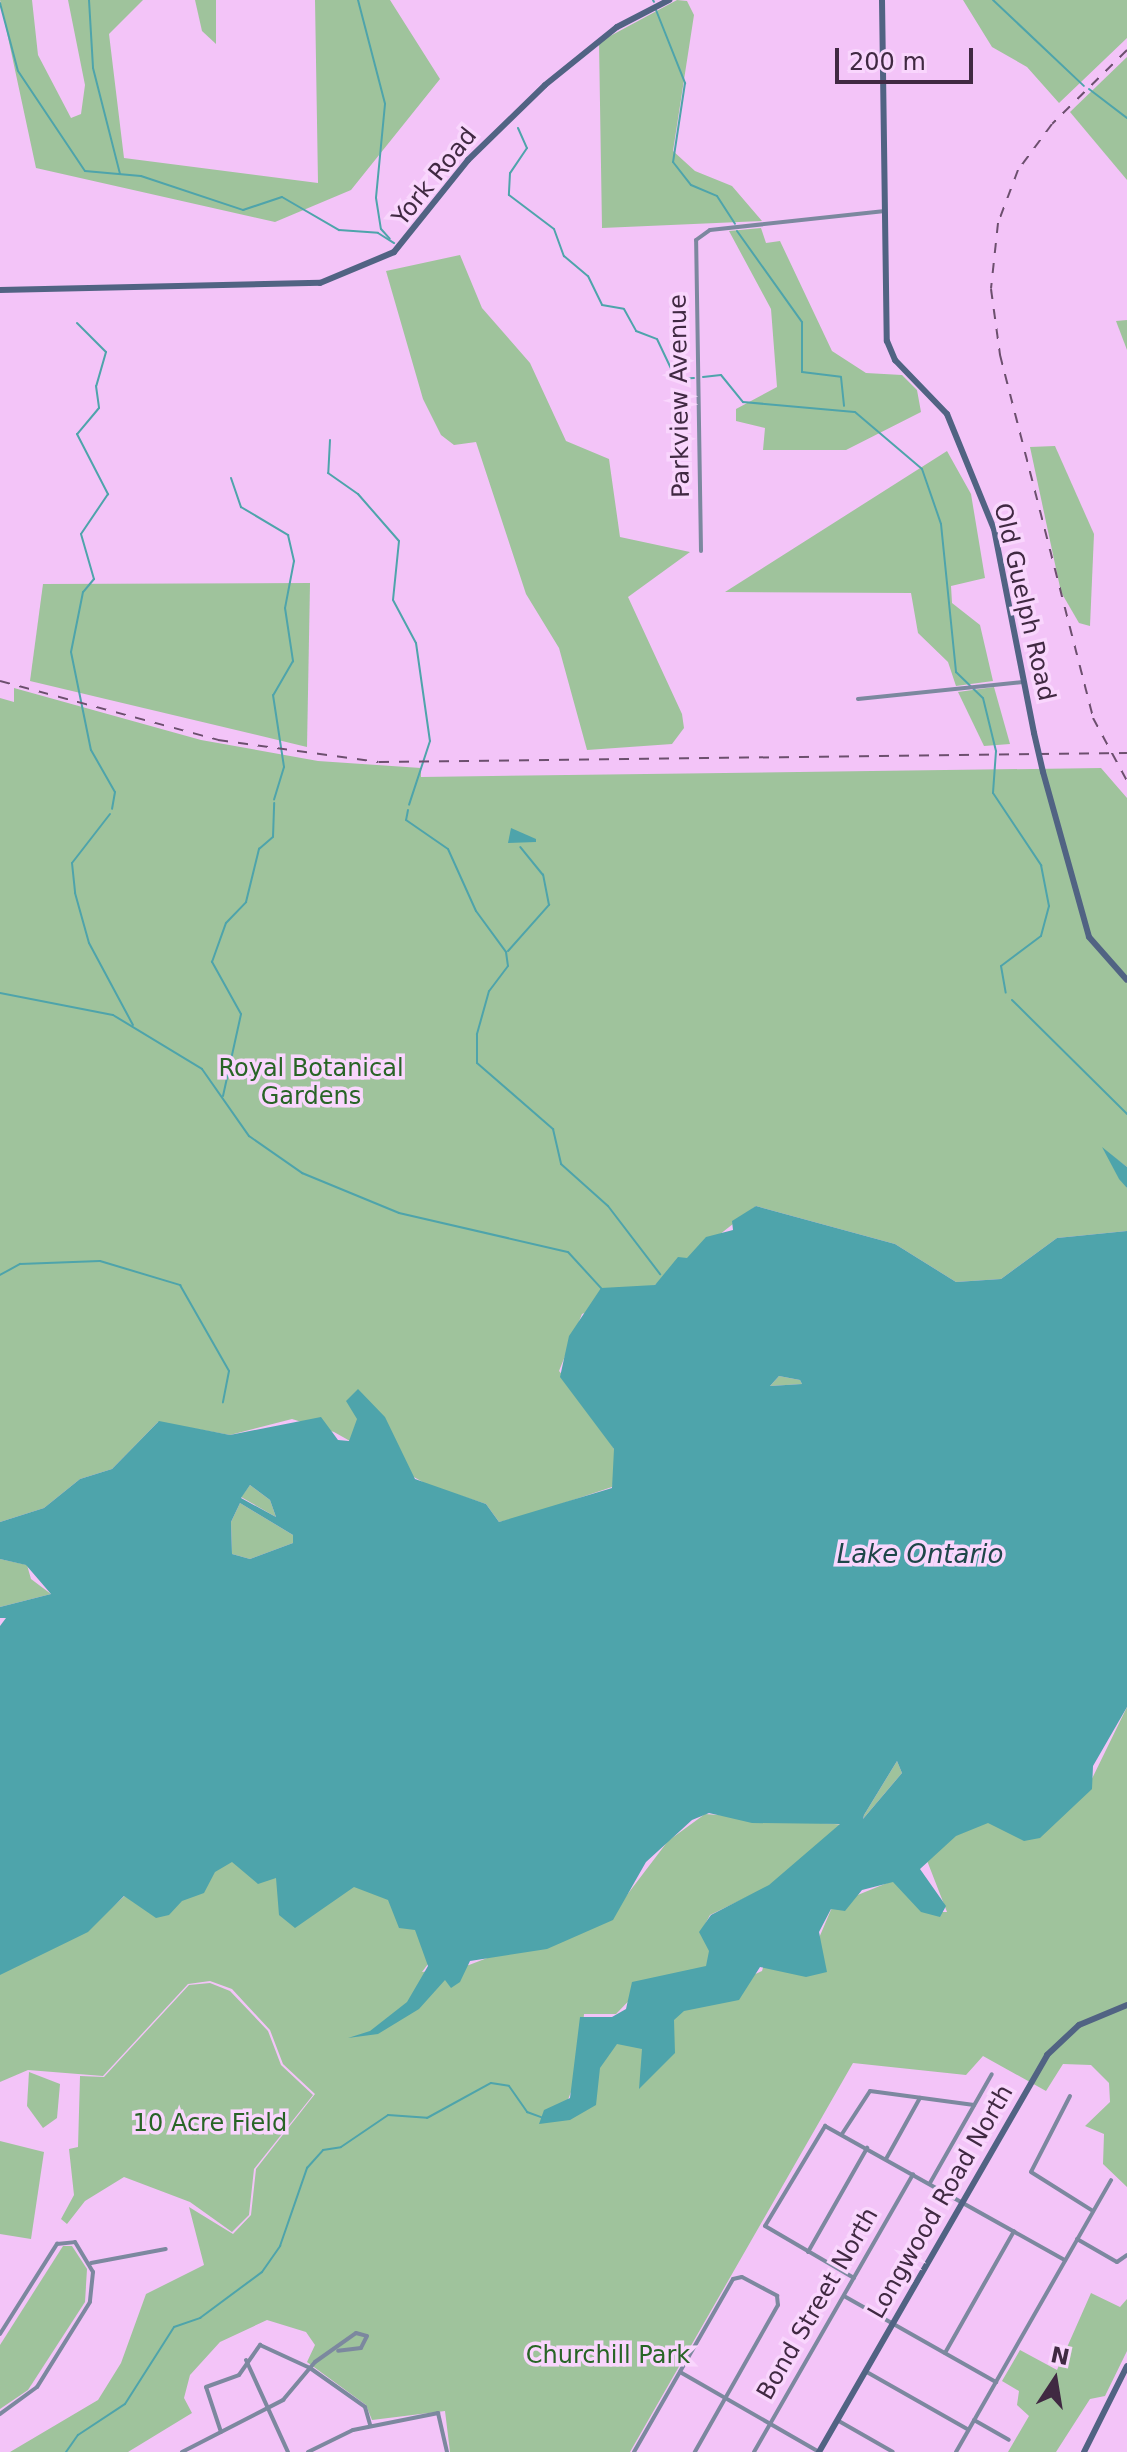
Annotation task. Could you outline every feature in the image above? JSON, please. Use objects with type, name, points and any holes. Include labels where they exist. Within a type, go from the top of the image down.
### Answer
[{"type":"street","name":"York Road","points":[[0,290],[320,283],[394,252],[468,160],[545,85],[617,27],[669,0]]},
{"type":"street","name":"Old Guelph Road","points":[[882,0],[887,341],[906,374],[934,392],[970,465],[994,529],[1043,772],[1089,937],[1127,980]]},
{"type":"street","name":"Parkview Avenue","points":[[701,551],[696,240],[710,230],[886,210]]},
{"type":"street","points":[[858,699],[1024,681]]},
{"type":"street","name":"Longwood Road North","points":[[819,2452],[1047,2055],[1079,2025],[1127,2005]]},
{"type":"street","points":[[929,2183],[992,2074]]},
{"type":"street","points":[[842,2134],[868,2092],[974,2105]]},
{"type":"street","points":[[1070,2096],[1031,2172],[1093,2211]]},
{"type":"street","points":[[886,2159],[920,2098]]},
{"type":"street","points":[[854,2278],[766,2228],[825,2126],[1065,2260]]},
{"type":"street","points":[[808,2252],[867,2148]]},
{"type":"street","name":"Bond Street North","points":[[754,2452],[913,2174]]},
{"type":"street","points":[[956,2452],[1111,2180]]},
{"type":"street","points":[[945,2353],[1014,2231]]},
{"type":"street","points":[[1077,2239],[1117,2262],[1127,2255]]},
{"type":"street","points":[[0,2334],[57,2244],[75,2242],[91,2263],[87,2309],[37,2387],[0,2414]]},
{"type":"street","points":[[91,2263],[166,2249]]},
{"type":"street","points":[[634,2452],[740,2277],[777,2296],[778,2305],[695,2452]]},
{"type":"street","points":[[844,2296],[996,2382]]},
{"type":"street","points":[[182,2452],[270,2407],[297,2388],[310,2368],[338,2351],[358,2332],[367,2336],[363,2347],[338,2351]]},
{"type":"street","points":[[221,2432],[206,2387],[239,2375],[246,2360],[260,2345],[310,2368],[365,2407],[370,2425]]},
{"type":"street","points":[[246,2360],[288,2452]]},
{"type":"street","points":[[1084,2452],[1127,2366]]},
{"type":"street","points":[[865,2371],[968,2430]]},
{"type":"street","points":[[680,2372],[819,2452]]},
{"type":"street","points":[[308,2452],[370,2425],[444,2416],[447,2452]]},
{"type":"street","points":[[837,2420],[893,2452]]},
{"type":"street","points":[[974,2420],[1009,2440]]},
{"type":"green space","points":[[0,0],[32,0],[38,55],[71,118],[81,114],[85,85],[68,0],[143,0],[109,34],[124,158],[318,183],[315,0],[390,0],[440,79],[351,190],[275,222],[36,168]]},
{"type":"green space","points":[[195,0],[216,0],[216,44],[202,31]]},
{"type":"green space","points":[[677,0],[687,1],[694,15],[673,151],[695,171],[732,186],[762,221],[602,228],[599,42]]},
{"type":"green space","points":[[963,0],[1127,0],[1127,38],[1059,103],[1027,67],[992,47]]},
{"type":"green space","points":[[1127,57],[1127,180],[1070,112]]},
{"type":"green space","points":[[761,228],[766,243],[780,241],[832,351],[866,373],[902,375],[917,390],[921,412],[846,450],[763,450],[765,428],[736,421],[736,409],[777,387],[771,309],[729,231]]},
{"type":"green space","points":[[460,255],[482,308],[530,363],[566,441],[609,459],[620,537],[690,552],[628,597],[682,714],[684,728],[672,744],[587,750],[559,648],[526,594],[476,442],[454,445],[441,435],[423,399],[386,271]]},
{"type":"green space","points":[[1127,320],[1127,350],[1116,321]]},
{"type":"green space","points":[[1055,446],[1094,534],[1090,626],[1079,623],[1061,592],[1030,447]]},
{"type":"green space","points":[[947,451],[971,494],[985,578],[951,586],[952,603],[980,625],[993,681],[956,686],[948,662],[918,633],[911,593],[725,592]]},
{"type":"green space","points":[[310,583],[307,747],[30,681],[43,584]]},
{"type":"green space","points":[[994,687],[1010,744],[984,746],[958,692]]},
{"type":"green space","name":"Royal Botanical Gardens","points":[[14,688],[201,740],[318,761],[421,768],[421,777],[1101,768],[1127,798],[1127,1167],[1104,1150],[1127,1188],[1127,1231],[1057,1238],[1001,1279],[956,1282],[895,1244],[756,1206],[655,1285],[582,1314],[559,1371],[592,1409],[614,1449],[616,1473],[612,1487],[522,1517],[499,1522],[486,1504],[428,1485],[334,1432],[292,1419],[230,1435],[158,1422],[112,1469],[80,1479],[44,1508],[0,1522],[0,698],[14,702]]},
{"type":"green space","points":[[779,1376],[800,1380],[802,1384],[770,1386]]},
{"type":"green space","points":[[250,1485],[270,1500],[276,1517],[241,1497]]},
{"type":"green space","points":[[240,1503],[293,1535],[293,1543],[250,1559],[232,1554],[231,1522]]},
{"type":"green space","points":[[0,1559],[27,1565],[31,1579],[51,1594],[0,1607]]},
{"type":"green space","name":"Churchill Park","points":[[1127,1707],[1127,2187],[1103,2164],[1104,2134],[1085,2126],[1110,2102],[1109,2083],[1091,2065],[1063,2064],[1046,2091],[983,2056],[966,2075],[853,2063],[630,2452],[450,2452],[445,2411],[372,2420],[366,2405],[307,2362],[315,2345],[306,2332],[267,2320],[220,2342],[190,2375],[184,2398],[192,2413],[128,2452],[10,2452],[98,2400],[121,2363],[146,2294],[204,2265],[189,2207],[233,2234],[251,2215],[256,2169],[315,2094],[283,2064],[270,2030],[232,1989],[210,1981],[188,1984],[103,2076],[28,2070],[0,2082],[0,1968],[91,1926],[128,1893],[235,1859],[374,1885],[418,1927],[431,1960],[422,1972],[469,1965],[617,1908],[668,1841],[705,1814],[847,1825],[788,1877],[710,1915],[703,1928],[716,1949],[706,1968],[650,1979],[616,2014],[584,2014],[579,2072],[561,2117],[612,2038],[762,1971],[764,1964],[822,1964],[816,1945],[833,1905],[897,1879],[934,1912],[947,1912],[926,1858],[965,1825],[1086,1791]]},
{"type":"green space","points":[[897,1761],[902,1773],[863,1819],[864,1815]]},
{"type":"green space","name":"10 Acre Field","points":[[210,1983],[230,1991],[268,2031],[281,2065],[313,2095],[254,2169],[249,2215],[232,2232],[190,2202],[124,2177],[85,2201],[67,2224],[61,2219],[74,2195],[69,2149],[78,2147],[80,2076],[104,2077],[189,1985]]},
{"type":"green space","points":[[29,2072],[60,2084],[57,2118],[43,2128],[27,2106]]},
{"type":"green space","points":[[0,2141],[44,2152],[31,2239],[0,2234]]},
{"type":"green space","points":[[63,2246],[72,2246],[87,2269],[85,2302],[28,2390],[0,2409],[0,2345]]},
{"type":"green space","points":[[1091,2293],[1120,2307],[1127,2299],[1127,2351],[1105,2396],[1090,2399],[1056,2452],[1008,2452],[1029,2416],[1017,2405],[1019,2391],[1002,2381],[1020,2350],[1057,2370]]},
{"type":"water","points":[[511,828],[536,839],[536,842],[508,843]]},
{"type":"water","points":[[1102,1147],[1127,1167],[1127,1188],[1119,1179]]},
{"type":"water","name":"Lake Ontario","points":[[756,1206],[895,1244],[956,1282],[1001,1279],[1057,1238],[1127,1231],[1127,1707],[1093,1766],[1092,1789],[1040,1838],[1024,1841],[988,1823],[956,1836],[920,1869],[946,1906],[940,1917],[921,1912],[893,1882],[862,1890],[845,1911],[831,1909],[819,1932],[827,1972],[806,1977],[760,1967],[739,2000],[684,2011],[674,2020],[675,2053],[639,2089],[642,2049],[617,2044],[600,2068],[596,2105],[570,2120],[539,2124],[544,2110],[570,2098],[580,2017],[612,2017],[626,2009],[632,1982],[706,1966],[709,1951],[699,1932],[711,1915],[769,1885],[840,1824],[752,1823],[709,1813],[692,1820],[646,1862],[613,1920],[547,1949],[470,1961],[460,1982],[451,1988],[445,1980],[419,2009],[378,2034],[348,2038],[370,2031],[407,2002],[428,1966],[415,1930],[399,1928],[388,1900],[354,1887],[295,1928],[279,1915],[276,1878],[258,1884],[232,1862],[215,1872],[204,1893],[182,1901],[169,1915],[156,1918],[124,1896],[88,1932],[0,1975],[0,1626],[6,1618],[0,1618],[0,1607],[51,1594],[26,1565],[0,1559],[0,1522],[44,1508],[80,1479],[112,1469],[159,1421],[230,1435],[321,1417],[338,1440],[349,1441],[357,1419],[346,1401],[358,1389],[385,1417],[415,1479],[486,1504],[499,1522],[612,1488],[614,1449],[560,1377],[569,1336],[601,1288],[655,1285],[678,1257],[687,1258],[706,1237],[733,1230],[732,1221]],"holes":[[[779,1376],[800,1380],[802,1384],[770,1386]],[[250,1485],[270,1500],[276,1517],[241,1498]],[[240,1503],[293,1535],[293,1543],[250,1559],[232,1554],[231,1522]],[[897,1761],[902,1773],[863,1819]]]},
{"type":"waterway","points":[[89,0],[93,68],[120,174]]},
{"type":"waterway","points":[[358,0],[385,104],[376,198],[381,229],[390,239]]},
{"type":"waterway","points":[[993,0],[1084,86]]},
{"type":"waterway","points":[[0,3],[18,71],[85,171],[141,176],[243,210],[282,197],[339,230],[378,233],[394,243]]},
{"type":"waterway","points":[[656,10],[685,83],[673,162],[691,185],[717,196],[735,224]]},
{"type":"waterway","points":[[1089,89],[1127,118]]},
{"type":"waterway","points":[[518,128],[527,148],[510,173],[509,195],[554,229],[564,256],[588,276],[602,305],[624,309],[636,331],[657,339],[676,379],[694,378]]},
{"type":"waterway","points":[[737,231],[802,322],[802,372],[841,377],[844,406]]},
{"type":"waterway","points":[[77,323],[106,352],[96,386],[99,408],[77,434],[108,494],[81,534],[94,579],[83,592],[71,652],[91,750],[115,792],[112,809]]},
{"type":"waterway","points":[[703,377],[721,375],[743,402],[855,412],[922,469],[941,524],[956,672],[983,698],[996,751],[993,793],[1041,865],[1049,906],[1041,936],[1001,966],[1006,993]]},
{"type":"waterway","points":[[330,440],[328,473],[358,494],[399,541],[393,600],[416,643],[430,741],[409,805]]},
{"type":"waterway","points":[[231,478],[241,507],[288,535],[294,561],[285,608],[293,661],[273,695],[284,767],[274,800]]},
{"type":"waterway","points":[[223,1096],[241,1014],[212,962],[226,923],[246,902],[259,849],[273,837],[274,803]]},
{"type":"waterway","points":[[408,810],[406,820],[448,849],[476,911],[506,952],[508,966],[489,991],[477,1034],[477,1063],[553,1129],[561,1164],[608,1206],[660,1274]]},
{"type":"waterway","points":[[110,814],[72,863],[75,893],[89,943],[133,1025]]},
{"type":"waterway","points":[[508,951],[549,905],[543,875],[520,847]]},
{"type":"waterway","points":[[0,993],[113,1015],[202,1069],[249,1136],[302,1173],[399,1213],[568,1252],[601,1288]]},
{"type":"waterway","points":[[1012,1000],[1127,1114]]},
{"type":"waterway","points":[[0,1275],[20,1264],[100,1261],[180,1285],[229,1371],[223,1402]]},
{"type":"waterway","points":[[66,2452],[78,2435],[125,2404],[174,2327],[200,2318],[262,2272],[280,2246],[307,2168],[323,2150],[341,2147],[388,2115],[427,2118],[491,2083],[509,2086],[527,2112],[541,2117]]},
{"type":"railway","points":[[1127,50],[1052,124],[1018,170],[998,223],[991,289],[1000,355],[1093,718],[1127,781]]},
{"type":"railway","points":[[0,681],[218,740],[379,762],[1127,753]]}]
